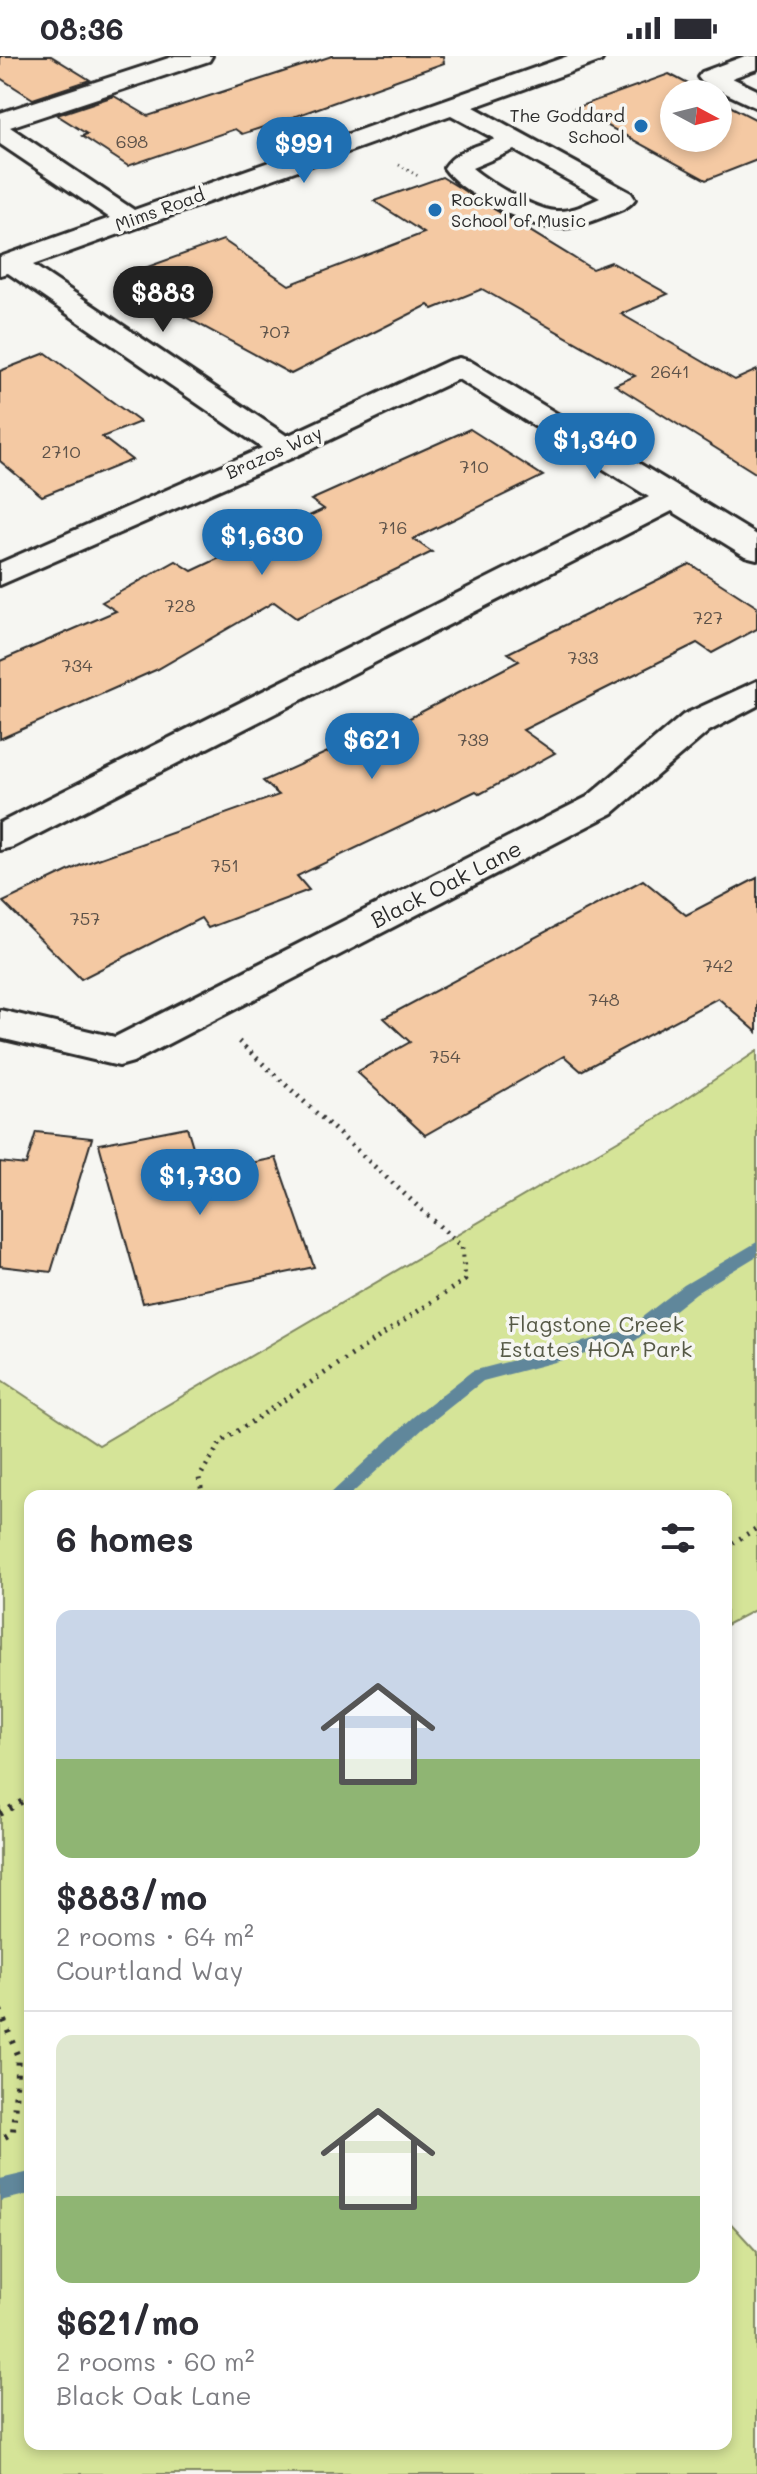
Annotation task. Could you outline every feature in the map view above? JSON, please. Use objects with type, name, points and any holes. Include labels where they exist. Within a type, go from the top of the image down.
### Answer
[{"type":"street","points":[[0,122],[152,62],[200,56]]},
{"type":"street","name":"Mims Road","points":[[6,265],[592,56]]},
{"type":"street","points":[[757,60],[711,77],[757,100]]},
{"type":"street","points":[[452,105],[518,140],[621,199],[569,221],[554,222],[534,216],[467,178],[457,168],[466,159],[518,140]]},
{"type":"street","points":[[0,132],[131,220]]},
{"type":"street","points":[[6,265],[285,449]]},
{"type":"street","name":"Brazos Way","points":[[0,575],[285,449],[459,367],[674,497]]},
{"type":"street","points":[[0,838],[674,497],[757,549]]},
{"type":"street","name":"Black Oak Lane","points":[[0,1024],[119,1052],[600,805],[696,723],[757,692]]},
{"type":"path","points":[[202,1490],[199,1478],[221,1442],[465,1280],[462,1247],[203,1009]]},
{"type":"path","points":[[732,1543],[757,1528]]},
{"type":"path","points":[[0,1814],[24,1800]]},
{"type":"path","points":[[0,2010],[18,2057],[13,2132],[0,2140]]},
{"type":"green space","name":"Flagstone Creek Estates HOA Park","points":[[757,1051],[757,1609],[732,1622],[732,1490],[24,1490],[24,2450],[732,2450],[732,2225],[757,2252],[757,2474],[0,2474],[0,1379],[99,1445],[660,1116]]},
{"type":"building","points":[[0,56],[51,56],[90,80],[33,99],[0,78]]},
{"type":"building","points":[[332,56],[443,56],[444,63],[282,121],[242,134],[235,129],[128,166],[82,136],[87,134],[57,115],[114,96],[148,116]]},
{"type":"building","name":"The Goddard School","points":[[669,74],[680,80],[660,80],[660,152],[732,152],[732,107],[757,120],[757,160],[706,180],[575,108]]},
{"type":"building","points":[[442,177],[592,269],[611,262],[668,294],[621,314],[735,380],[757,370],[757,474],[615,385],[635,376],[482,289],[433,309],[428,305],[291,374],[178,313],[125,275],[223,240],[289,285],[424,233],[374,201]]},
{"type":"building","points":[[46,353],[140,422],[102,437],[132,460],[42,496],[0,461],[0,371]]},
{"type":"building","points":[[470,429],[543,476],[413,539],[432,552],[296,618],[274,602],[158,669],[0,739],[0,661],[116,611],[102,602],[176,561],[192,571],[324,509],[311,500]]},
{"type":"building","points":[[690,564],[757,607],[757,629],[712,653],[697,643],[523,730],[555,753],[480,794],[476,791],[297,876],[309,890],[208,928],[201,918],[81,979],[3,902],[81,865],[279,795],[263,781],[350,742],[356,746],[519,661],[508,653]]},
{"type":"building","points":[[757,878],[757,1032],[718,998],[581,1071],[564,1056],[425,1135],[357,1072],[410,1042],[384,1018],[643,880],[686,915]]},
{"type":"building","points":[[187,1127],[201,1173],[276,1158],[314,1267],[143,1303],[99,1144]]},
{"type":"building","points":[[36,1132],[92,1138],[51,1272],[0,1266],[0,1162],[26,1165]]},
{"type":"waterway","points":[[344,1490],[419,1422],[478,1376],[629,1336],[690,1289],[757,1248]]},
{"type":"waterway","points":[[0,2190],[24,2184]]},
{"type":"place","name":"The Goddard School","points":[[641,126]]},
{"type":"place","name":"Rockwall School of Music","points":[[435,210]]}]
